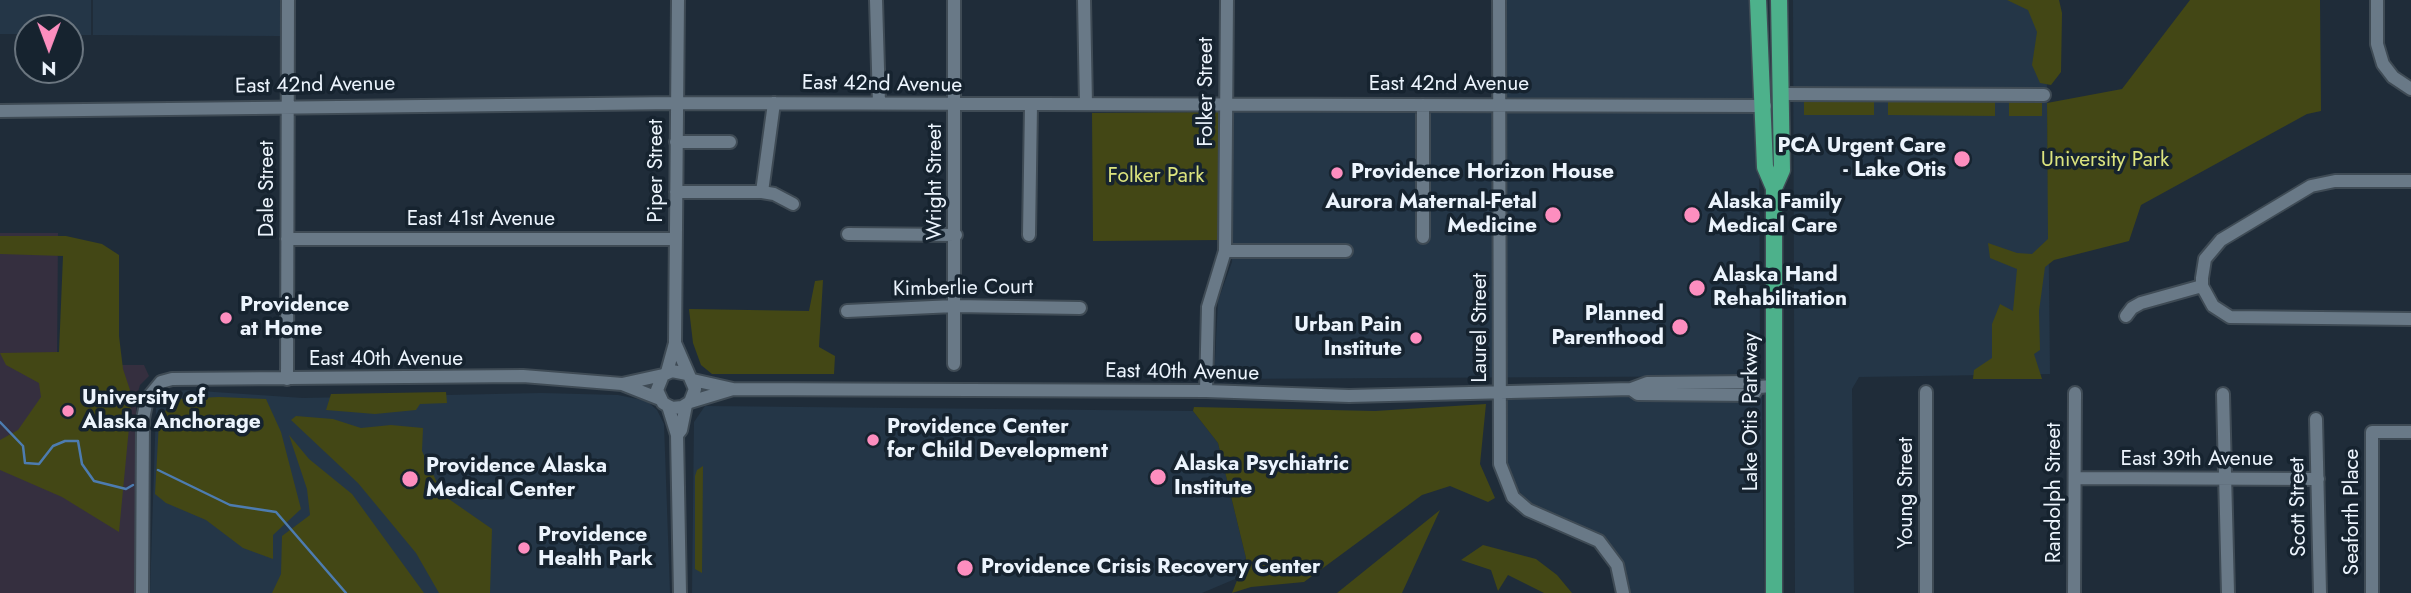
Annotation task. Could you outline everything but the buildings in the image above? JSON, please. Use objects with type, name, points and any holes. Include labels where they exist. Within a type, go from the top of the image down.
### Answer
[{"type":"main road","name":"Lake Otis Parkway","points":[[1758,0],[1766,170],[1774,188]]},
{"type":"main road","name":"Lake Otis Parkway","points":[[1774,593],[1765,387],[1774,188],[1782,170],[1779,0]]},
{"type":"main road","points":[[1762,43],[1769,59],[1772,86],[1781,94]]},
{"type":"main road","points":[[1765,106],[1773,122],[1775,153],[1782,170]]},
{"type":"street","name":"Dale Street","points":[[287,379],[288,0]]},
{"type":"street","name":"Piper Street","points":[[678,0],[676,343],[657,390],[677,435],[680,593]]},
{"type":"street","points":[[876,0],[879,103]]},
{"type":"street","name":"Wright Street","points":[[954,0],[954,365]]},
{"type":"street","points":[[1084,0],[1086,104]]},
{"type":"street","name":"Folker Street","points":[[1206,391],[1208,307],[1225,251],[1227,0]]},
{"type":"street","name":"Laurel Street","points":[[1499,0],[1500,464],[1513,496],[1528,510],[1599,541],[1617,565],[1623,593]]},
{"type":"street","points":[[2377,0],[2377,44],[2383,64],[2393,77],[2411,89]]},
{"type":"street","points":[[1781,94],[2044,95]]},
{"type":"street","name":"East 42nd Avenue","points":[[0,111],[677,103],[879,103],[955,106],[1765,106]]},
{"type":"street","points":[[762,192],[774,103]]},
{"type":"street","points":[[1028,235],[1031,105]]},
{"type":"street","points":[[1423,105],[1423,237]]},
{"type":"street","points":[[676,142],[730,142]]},
{"type":"street","points":[[2411,181],[2335,181],[2311,187],[2221,240],[2205,259],[2202,286],[2213,306],[2230,317],[2411,319]]},
{"type":"street","points":[[676,192],[762,192],[774,194],[793,204]]},
{"type":"street","points":[[848,234],[956,235]]},
{"type":"street","name":"East 41st Avenue","points":[[287,239],[676,239]]},
{"type":"street","points":[[1225,251],[1346,251]]},
{"type":"street","points":[[2126,316],[2132,308],[2141,303],[2202,286]]},
{"type":"street","name":"Kimberlie Court","points":[[847,311],[954,306],[1080,308]]},
{"type":"street","name":"Piper Street","points":[[676,343],[695,389],[677,435]]},
{"type":"street","points":[[665,374],[677,370],[690,377]]},
{"type":"street","name":"East 40th Avenue","points":[[142,593],[143,419],[152,390],[172,379],[523,376],[622,384],[665,374]]},
{"type":"street","name":"East 40th Avenue","points":[[690,377],[733,389],[1206,391],[1349,396],[1631,388],[1640,383],[1752,382],[1765,387]]},
{"type":"street","name":"East 40th Avenue","points":[[622,384],[664,403]]},
{"type":"street","name":"East 40th Avenue","points":[[688,403],[733,389]]},
{"type":"street","name":"Young Street","points":[[1926,393],[1926,593]]},
{"type":"street","name":"Randolph Street","points":[[2074,593],[2075,393]]},
{"type":"street","points":[[2223,394],[2228,593]]},
{"type":"street","points":[[664,403],[677,408],[688,403]]},
{"type":"street","name":"Scott Street","points":[[2316,419],[2320,593]]},
{"type":"street","name":"Seaforth Place","points":[[2372,593],[2372,432],[2411,432]]},
{"type":"street","name":"East 39th Avenue","points":[[2075,478],[2318,479]]},
{"type":"shaded area","points":[[0,0],[91,0],[91,35],[84,35],[84,14],[14,14],[14,34],[0,34]]},
{"type":"shaded area","points":[[93,0],[280,0],[281,36],[93,35]]},
{"type":"shaded area","points":[[1504,0],[1752,0],[1757,100],[1504,100]]},
{"type":"shaded area","points":[[1793,0],[2046,0],[2050,374],[1859,377],[1852,389],[1854,593],[1795,593]]},
{"type":"shaded area","points":[[1759,110],[1760,376],[1214,379],[1218,301],[1232,262],[1233,112]]},
{"type":"shaded area","name":"University of Alaska Anchorage","points":[[0,233],[58,233],[57,365],[144,365],[149,376],[140,385],[136,399],[136,593],[0,593]]},
{"type":"shaded area","name":"Providence Alaska Medical Center","points":[[185,390],[303,398],[542,393],[618,395],[647,401],[657,410],[664,424],[670,593],[150,593],[156,408],[167,394]]},
{"type":"shaded area","points":[[1762,394],[1764,593],[1626,593],[1609,548],[1532,506],[1513,484],[1505,451],[1507,397]]},
{"type":"shaded area","points":[[705,406],[1193,411],[1218,443],[1246,558],[1235,579],[1202,593],[692,593],[694,422]]},
{"type":"green space","points":[[2007,0],[2059,0],[2062,13],[2061,72],[2051,85],[2040,83],[2032,65],[2037,32],[2028,10]]},
{"type":"green space","name":"University Park","points":[[2190,0],[2320,0],[2321,111],[2307,114],[2141,205],[2129,241],[2054,260],[2045,267],[2039,311],[2040,350],[2034,354],[2042,379],[1973,379],[1974,370],[1992,358],[1992,324],[2000,304],[2013,311],[2017,269],[1990,258],[1988,243],[2017,253],[2032,254],[2048,239],[2047,103],[2122,89]]},
{"type":"green space","points":[[1888,100],[1995,102],[1995,116],[1888,115]]},
{"type":"green space","points":[[2009,101],[2042,101],[2042,116],[2009,116]]},
{"type":"green space","points":[[1804,102],[1874,102],[1874,115],[1804,115]]},
{"type":"green space","name":"Folker Park","points":[[1219,112],[1221,240],[1093,241],[1092,113]]},
{"type":"green space","points":[[0,236],[66,236],[102,244],[119,255],[119,336],[123,369],[132,396],[119,532],[62,497],[0,470],[0,440],[18,430],[41,397],[39,383],[6,365],[0,353],[59,352],[63,256],[0,254]]},
{"type":"green space","points":[[823,280],[819,347],[835,356],[834,374],[712,374],[701,365],[693,343],[689,309],[809,311],[815,281]]},
{"type":"green space","points":[[446,392],[447,403],[420,404],[416,410],[375,414],[326,410],[331,394]]},
{"type":"green space","points":[[175,399],[266,399],[281,432],[301,509],[273,535],[273,559],[243,548],[206,520],[166,503],[155,494],[159,422],[167,408]]},
{"type":"green space","points":[[1486,404],[1480,464],[1495,498],[1488,502],[1450,486],[1422,495],[1304,582],[1251,587],[1232,593],[1246,558],[1218,443],[1193,411],[1194,407],[1375,411]]},
{"type":"green space","points":[[296,416],[333,419],[361,428],[391,425],[423,428],[422,451],[443,495],[492,529],[490,593],[439,593],[416,553],[358,483],[291,420]]},
{"type":"green space","points":[[289,435],[309,459],[352,494],[424,593],[272,593],[281,574],[282,536],[310,515],[307,489]]},
{"type":"green space","points":[[703,466],[702,573],[695,569],[695,476],[697,470]]},
{"type":"green space","points":[[1440,510],[1402,593],[1337,593]]},
{"type":"green space","points":[[1483,545],[1536,559],[1557,575],[1572,593],[1544,593],[1508,575],[1498,591],[1491,570],[1461,560]]},
{"type":"waterway","points":[[0,422],[23,446],[25,463],[39,464],[53,446],[65,441],[78,441],[82,464],[94,481],[126,489],[133,485]]},
{"type":"waterway","points":[[158,470],[230,505],[276,512],[346,593]]},
{"type":"place","name":"PCA Urgent Care - Lake Otis","points":[[1962,159]]},
{"type":"place","name":"Providence Horizon House","points":[[1337,173]]},
{"type":"place","name":"Aurora Maternal-Fetal Medicine","points":[[1553,215]]},
{"type":"place","name":"Alaska Family Medical Care","points":[[1692,215]]},
{"type":"place","name":"Alaska Hand Rehabilitation","points":[[1697,288]]},
{"type":"place","name":"Providence at Home","points":[[226,318]]},
{"type":"place","name":"Planned Parenthood","points":[[1680,327]]},
{"type":"place","name":"Urban Pain Institute","points":[[1416,338]]},
{"type":"place","name":"University of Alaska Anchorage","points":[[68,411]]},
{"type":"place","name":"Providence Center for Child Development","points":[[873,440]]},
{"type":"place","name":"Alaska Psychiatric Institute","points":[[1158,477]]},
{"type":"place","name":"Providence Alaska Medical Center","points":[[410,479]]},
{"type":"place","name":"Providence Health Park","points":[[524,548]]},
{"type":"place","name":"Providence Crisis Recovery Center","points":[[965,568]]}]
